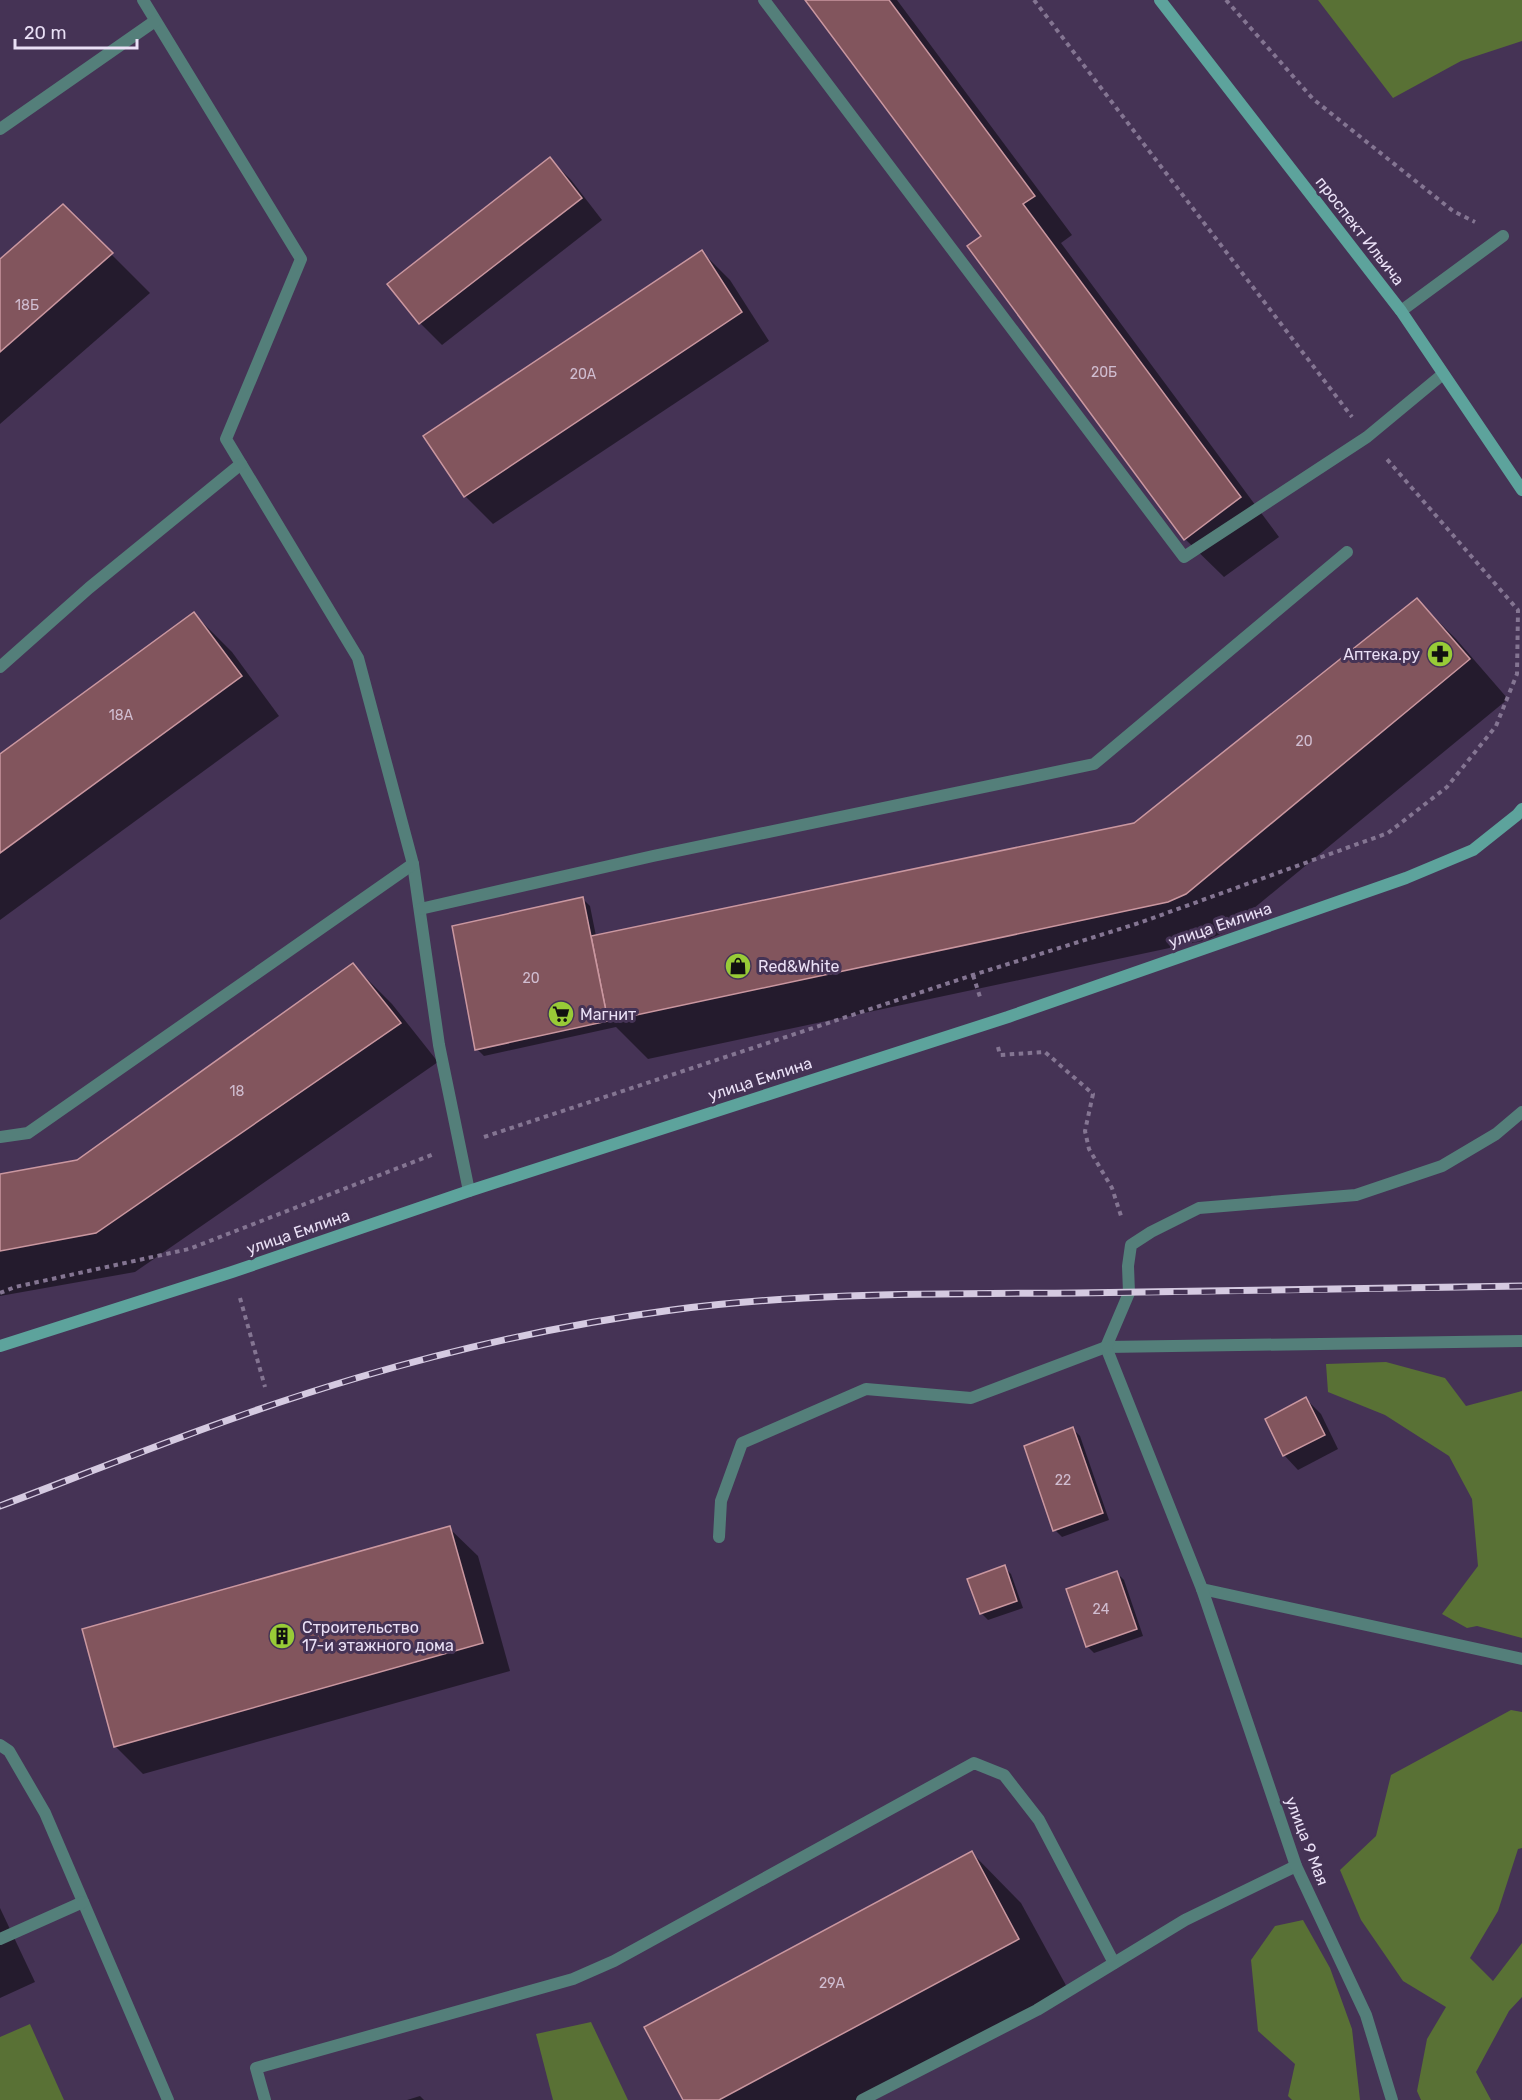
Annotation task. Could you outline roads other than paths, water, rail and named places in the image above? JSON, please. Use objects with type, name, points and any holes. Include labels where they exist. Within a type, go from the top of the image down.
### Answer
[{"type":"street","points":[[143,0],[302,259],[226,439],[358,658],[413,864],[439,1045],[469,1191]]},
{"type":"street","points":[[764,0],[1184,557],[1367,437],[1443,374]]},
{"type":"street","name":"проспект Ильича","points":[[1160,0],[1401,311],[1522,490]]},
{"type":"street","points":[[0,129],[155,21]]},
{"type":"street","points":[[1401,311],[1503,236]]},
{"type":"street","points":[[0,667],[89,588],[241,464]]},
{"type":"street","points":[[420,909],[653,855],[1094,764],[1347,552]]},
{"type":"street","name":"улица Емлина","points":[[0,1346],[232,1272],[469,1191],[1008,1017],[1406,878],[1473,850],[1519,812]]},
{"type":"street","points":[[0,1137],[28,1133],[413,864]]},
{"type":"street","points":[[1106,1347],[1129,1293],[1128,1266],[1131,1245],[1151,1232],[1199,1208],[1356,1195],[1442,1166],[1496,1134],[1522,1112]]},
{"type":"street","points":[[719,1537],[721,1501],[742,1443],[866,1389],[971,1398],[1106,1347],[1522,1341]]},
{"type":"street","name":"улица 9 Мая","points":[[1106,1347],[1202,1589],[1296,1866],[1366,2015],[1392,2100]]},
{"type":"street","points":[[1202,1589],[1522,1659]]},
{"type":"street","points":[[0,1745],[9,1751],[45,1813],[168,2100]]},
{"type":"street","points":[[265,2100],[256,2068],[573,1979],[614,1961],[974,1763],[1004,1775],[1039,1820],[1114,1963]]},
{"type":"street","points":[[862,2100],[1037,2010],[1185,1920],[1296,1866]]},
{"type":"street","points":[[0,1939],[83,1902]]},
{"type":"railway","points":[[0,1506],[223,1422],[360,1377],[515,1338],[593,1322],[672,1310],[773,1300],[874,1295],[1522,1286]]},
{"type":"place","name":"Аптека.ру","points":[[1440,654]]},
{"type":"place","name":"Red&White","points":[[738,966]]},
{"type":"place","name":"Магнит","points":[[561,1014]]},
{"type":"place","name":"Строительство 17-и этажного дома","points":[[282,1636]]}]
